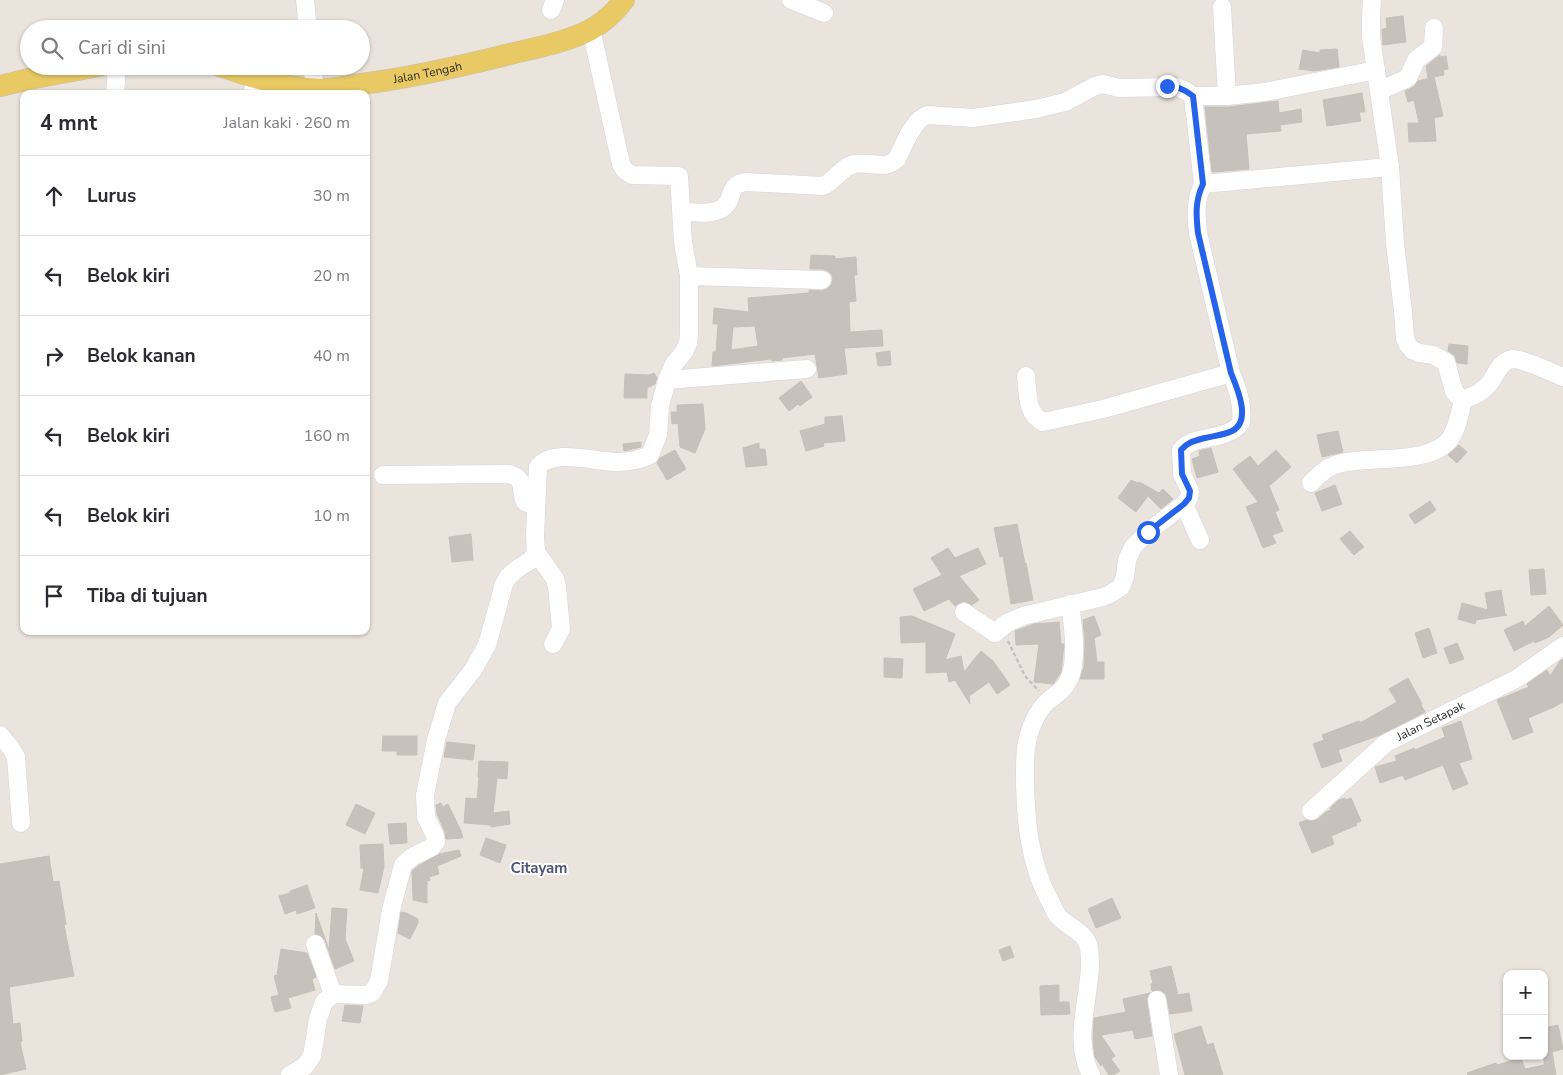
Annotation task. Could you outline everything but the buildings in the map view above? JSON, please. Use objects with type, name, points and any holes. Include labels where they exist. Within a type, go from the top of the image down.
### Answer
[{"type":"main road","name":"Jalan Tengah","points":[[235,75],[254,86],[293,86],[327,89],[389,81],[556,43],[591,30],[611,15],[624,0]]},
{"type":"main road","points":[[0,86],[48,75]]},
{"type":"street","points":[[305,0],[307,20]]},
{"type":"street","points":[[791,0],[824,13]]},
{"type":"street","points":[[1372,0],[1371,37],[1390,167],[1395,244],[1405,338],[1408,345],[1412,350],[1440,358],[1446,362],[1454,391],[1463,399],[1482,391],[1499,368],[1511,359],[1542,368],[1563,377]]},
{"type":"street","points":[[1222,7],[1227,96]]},
{"type":"street","points":[[1379,91],[1408,78],[1416,60],[1433,46],[1434,28]]},
{"type":"street","points":[[553,644],[561,629],[555,579],[536,552],[538,468],[542,462],[562,458],[582,458],[615,462],[639,460],[650,455],[658,435],[660,406],[669,371],[684,352],[688,343],[690,315],[689,276],[683,242],[679,176],[632,175],[624,169],[621,164],[591,30]]},
{"type":"street","points":[[682,212],[720,210],[729,202],[734,186],[738,183],[822,186],[848,166],[858,163],[882,166],[893,163],[897,159],[915,123],[921,116],[973,118],[1036,109],[1065,102],[1095,86],[1103,84],[1119,88],[1177,87],[1186,90],[1193,96],[1227,96],[1272,91],[1376,70]]},
{"type":"street","points":[[115,90],[116,75]]},
{"type":"street","points":[[313,75],[315,88]]},
{"type":"street","points":[[964,612],[995,633],[1015,620],[1110,594],[1120,587],[1127,560],[1133,547],[1189,498],[1190,491],[1182,474],[1181,450],[1186,444],[1196,440],[1232,431],[1241,423],[1242,404],[1231,373],[1198,233],[1196,219],[1197,196],[1203,184],[1193,96]]},
{"type":"street","points":[[1203,184],[1390,167]]},
{"type":"street","points":[[689,276],[822,280]]},
{"type":"street","points":[[667,380],[807,369]]},
{"type":"street","points":[[1026,376],[1030,408],[1038,420],[1043,422],[1103,410],[1231,373]]},
{"type":"street","points":[[1311,483],[1326,469],[1336,465],[1356,461],[1418,456],[1442,447],[1453,433],[1457,424],[1463,399]]},
{"type":"street","points":[[383,475],[509,474],[521,482],[525,502],[536,506]]},
{"type":"street","points":[[1184,504],[1200,540]]},
{"type":"street","points":[[290,1075],[305,1066],[312,1056],[318,1019],[324,1002],[333,994],[365,995],[372,993],[379,981],[391,910],[403,865],[412,856],[432,847],[436,842],[426,817],[425,795],[436,740],[447,703],[473,670],[487,645],[504,584],[508,577],[531,560],[536,552]]},
{"type":"street","points":[[1070,604],[1074,638],[1071,672],[1068,682],[1061,691],[1036,714],[1026,744],[1025,791],[1034,863],[1048,898],[1058,916],[1082,934],[1088,946],[1089,969],[1083,1013],[1083,1046],[1088,1070],[1091,1075]]},
{"type":"street","name":"Jalan Setapak","points":[[1311,811],[1386,743],[1516,679],[1563,646]]},
{"type":"street","points":[[0,735],[16,757],[21,823]]},
{"type":"street","points":[[315,944],[333,994]]},
{"type":"street","points":[[1157,1000],[1168,1075]]},
{"type":"path","points":[[995,633],[1008,641],[1025,676],[1048,702]]},
{"type":"district","name":"Citayam","points":[[539,868]]},
{"type":"route","points":[[1148,532],[1189,498],[1190,491],[1180,465],[1181,450],[1186,444],[1196,440],[1232,431],[1241,423],[1242,414],[1242,404],[1231,373],[1198,233],[1196,219],[1197,196],[1203,184],[1193,96],[1186,90],[1167,86]]}]
